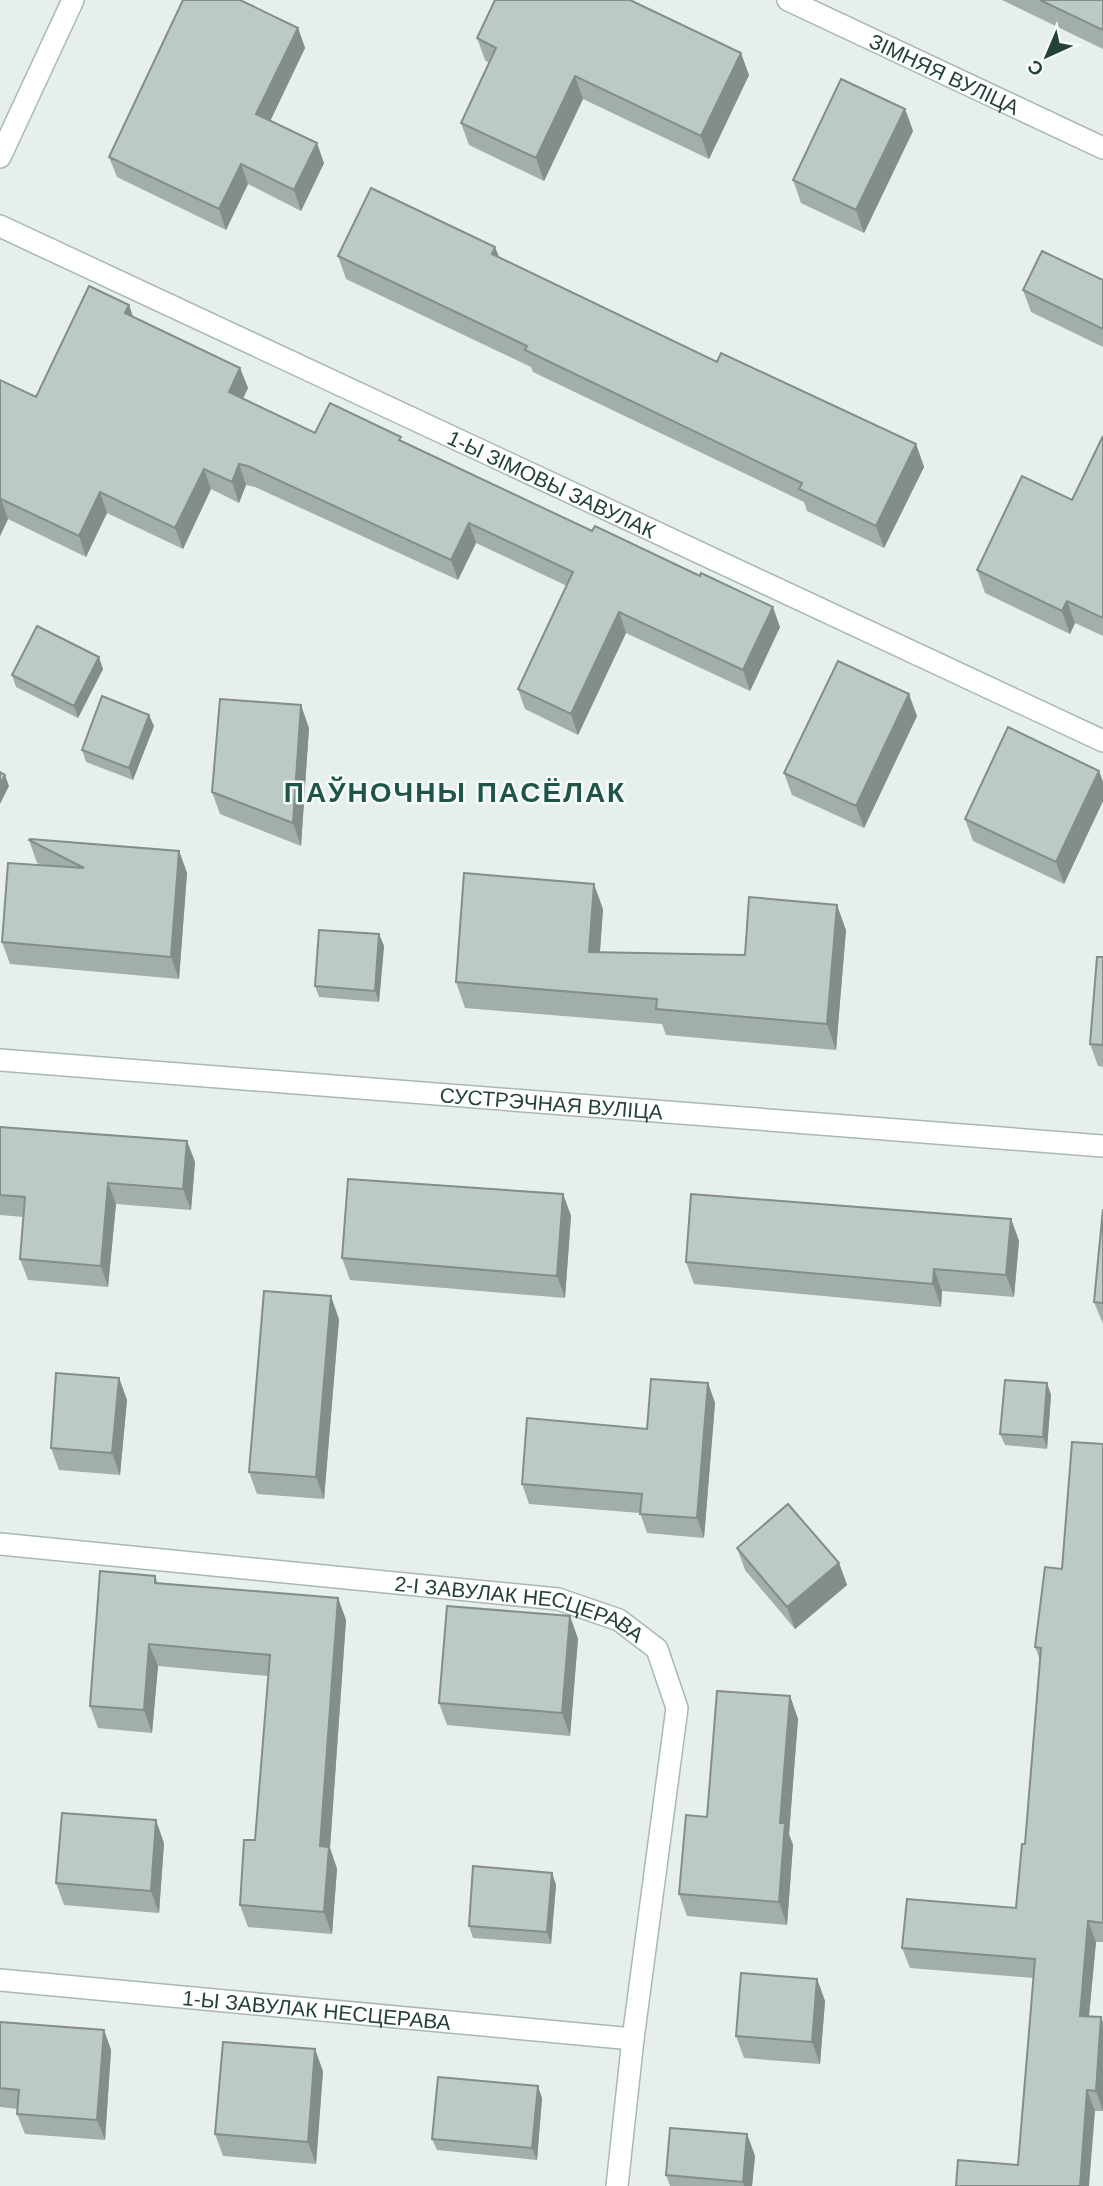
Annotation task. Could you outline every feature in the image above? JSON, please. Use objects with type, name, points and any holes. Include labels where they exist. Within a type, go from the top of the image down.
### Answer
[{"type":"street","points":[[0,157],[73,0]]},
{"type":"street","name":"ЗІМНЯЯ ВУЛІЦА","points":[[788,0],[1103,148]]},
{"type":"street","name":"1-Ы ЗІМОВЫ ЗАВУЛАК","points":[[0,226],[1103,741]]},
{"type":"street","name":"СУСТРЭЧНАЯ ВУЛІЦА","points":[[0,1060],[1103,1146]]},
{"type":"street","name":"2-І ЗАВУЛАК НЕСЦЕРАВА","points":[[0,1544],[558,1599],[619,1620],[657,1649],[677,1708],[633,2039],[617,2186]]},
{"type":"street","name":"1-Ы ЗАВУЛАК НЕСЦЕРАВА","points":[[0,1980],[633,2039]]},
{"type":"building","points":[[183,0],[240,0],[298,28],[256,114],[317,143],[294,190],[241,164],[219,209],[109,157]]},
{"type":"building","points":[[495,0],[630,0],[741,53],[701,136],[575,76],[536,158],[461,123],[496,48],[477,38]]},
{"type":"building","points":[[1040,0],[1103,0],[1103,30]]},
{"type":"building","points":[[841,79],[905,109],[856,210],[793,180]]},
{"type":"building","points":[[371,188],[495,247],[492,254],[717,362],[721,353],[916,444],[876,526],[799,489],[802,483],[525,350],[527,346],[338,256]]},
{"type":"building","points":[[1042,251],[1103,280],[1103,329],[1023,290]]},
{"type":"building","points":[[89,286],[129,305],[125,313],[240,368],[229,392],[315,433],[330,403],[401,437],[399,440],[592,531],[595,526],[773,607],[743,670],[619,612],[571,714],[518,689],[573,572],[469,523],[451,560],[248,466],[239,464],[232,482],[204,469],[175,528],[100,492],[79,536],[0,500],[0,380],[36,397]]},
{"type":"building","points":[[1103,436],[1103,618],[1067,601],[1062,611],[977,570],[1022,476],[1072,500]]},
{"type":"building","points":[[37,626],[99,657],[74,706],[12,675]]},
{"type":"building","points":[[838,661],[909,694],[856,806],[784,773]]},
{"type":"building","points":[[102,696],[149,715],[129,768],[82,750]]},
{"type":"building","points":[[220,699],[301,705],[293,823],[212,792]]},
{"type":"building","points":[[1008,727],[1099,771],[1056,862],[965,819]]},
{"type":"building","points":[[30,839],[179,851],[171,957],[2,942],[8,863],[84,868]]},
{"type":"building","points":[[464,873],[594,884],[589,952],[745,955],[749,897],[837,905],[827,1024],[656,1009],[657,999],[456,982]]},
{"type":"building","points":[[319,930],[379,934],[375,991],[315,986]]},
{"type":"building","points":[[1097,957],[1103,957],[1103,1045],[1090,1044]]},
{"type":"building","points":[[0,1127],[187,1141],[183,1189],[108,1183],[101,1266],[20,1259],[25,1197],[0,1195]]},
{"type":"building","points":[[348,1179],[563,1194],[557,1276],[342,1258]]},
{"type":"building","points":[[691,1194],[1011,1219],[1006,1275],[934,1269],[933,1284],[686,1262]]},
{"type":"building","points":[[1103,1209],[1103,1303],[1094,1302]]},
{"type":"building","points":[[264,1291],[331,1296],[316,1477],[249,1472]]},
{"type":"building","points":[[56,1373],[119,1378],[112,1453],[51,1448]]},
{"type":"building","points":[[651,1379],[708,1383],[697,1518],[640,1514],[642,1494],[522,1484],[527,1418],[647,1429]]},
{"type":"building","points":[[1005,1380],[1047,1383],[1043,1437],[1000,1434]]},
{"type":"building","points":[[1072,1442],[1103,1444],[1103,1923],[1088,1921],[1080,2016],[1101,2017],[1096,2091],[1087,2090],[1080,2186],[956,2186],[958,2160],[1018,2165],[1035,1959],[902,1948],[907,1899],[1016,1908],[1022,1844],[1025,1844],[1041,1648],[1035,1647],[1045,1567],[1062,1569]]},
{"type":"building","points":[[788,1504],[839,1563],[787,1607],[737,1548]]},
{"type":"building","points":[[100,1571],[155,1576],[155,1583],[338,1598],[320,1846],[329,1847],[324,1912],[240,1905],[244,1840],[255,1840],[270,1655],[149,1644],[144,1710],[90,1706]]},
{"type":"building","points":[[447,1606],[570,1616],[562,1713],[439,1703]]},
{"type":"building","points":[[717,1691],[790,1696],[780,1823],[785,1823],[779,1902],[679,1894],[686,1815],[707,1817]]},
{"type":"building","points":[[62,1813],[156,1820],[151,1891],[56,1883]]},
{"type":"building","points":[[473,1866],[552,1873],[547,1932],[469,1926]]},
{"type":"building","points":[[741,1973],[817,1979],[812,2042],[736,2036]]},
{"type":"building","points":[[0,2022],[104,2030],[97,2120],[17,2114],[19,2090],[0,2088]]},
{"type":"building","points":[[223,2042],[315,2049],[308,2142],[215,2134]]},
{"type":"building","points":[[438,2077],[538,2086],[532,2148],[432,2139]]},
{"type":"building","points":[[670,2128],[747,2134],[743,2182],[666,2175]]},
{"type":"district","name":"ПАЎНОЧНЫ ПАСЁЛАК","points":[[455,792]]}]
